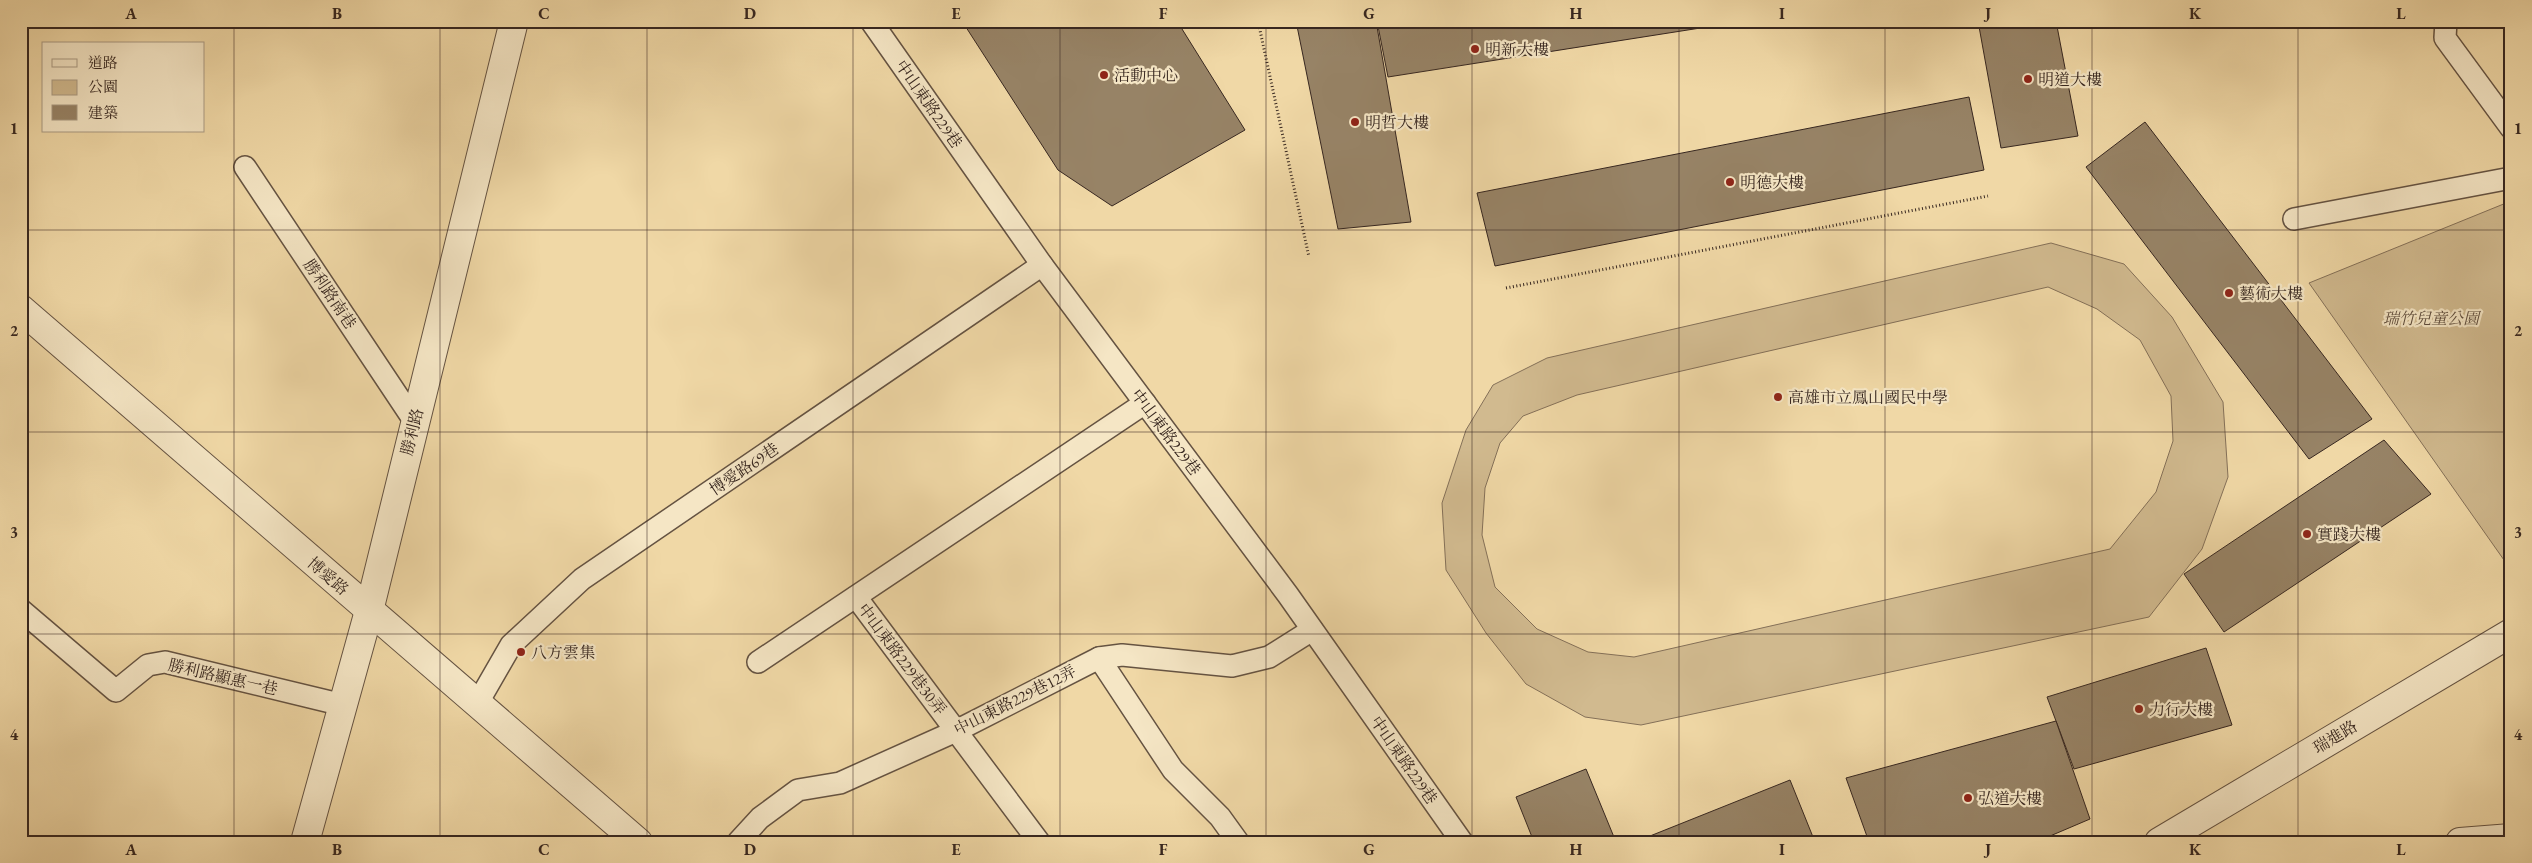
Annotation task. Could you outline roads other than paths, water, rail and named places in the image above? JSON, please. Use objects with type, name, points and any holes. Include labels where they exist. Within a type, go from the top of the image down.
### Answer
[{"type":"street","name":"勝利路","points":[[305,842],[369,611],[514,21]]},
{"type":"street","name":"博愛路","points":[[21,309],[638,842]]},
{"type":"street","name":"瑞進路","points":[[2159,842],[2511,633]]},
{"type":"street","points":[[2460,842],[2511,838]]},
{"type":"lane","name":"中山東路229巷","points":[[871,21],[1042,265],[1312,630],[1462,842]]},
{"type":"lane","points":[[2446,21],[2445,38],[2511,128]]},
{"type":"lane","name":"勝利路南巷","points":[[245,167],[415,422]]},
{"type":"lane","points":[[2294,219],[2511,178]]},
{"type":"lane","name":"博愛路69巷","points":[[477,704],[512,645],[582,579],[1042,265]]},
{"type":"lane","points":[[758,662],[1145,403]]},
{"type":"lane","name":"中山東路229巷30弄","points":[[856,597],[1038,842]]},
{"type":"lane","name":"勝利路顯惠一巷","points":[[21,610],[116,691],[148,666],[165,662],[343,705]]},
{"type":"lane","name":"中山東路229巷12弄","points":[[738,842],[760,818],[798,790],[840,783],[956,731],[1099,658],[1122,655],[1232,666],[1269,657],[1312,630]]},
{"type":"lane","points":[[1099,658],[1173,770],[1220,817],[1238,842]]},
{"type":"place","name":"明新大樓","points":[[1475,49]]},
{"type":"place","name":"活動中心","points":[[1104,75]]},
{"type":"place","name":"明道大樓","points":[[2028,79]]},
{"type":"place","name":"明哲大樓","points":[[1355,122]]},
{"type":"place","name":"明德大樓","points":[[1730,182]]},
{"type":"place","name":"藝術大樓","points":[[2229,293]]},
{"type":"place","name":"高雄市立鳳山國民中學","points":[[1778,397]]},
{"type":"place","name":"實踐大樓","points":[[2307,534]]},
{"type":"place","name":"八方雲集","points":[[521,652]]},
{"type":"place","name":"力行大樓","points":[[2139,709]]},
{"type":"place","name":"弘道大樓","points":[[1968,798]]},
{"type":"park label","name":"瑞竹兒童公園","points":[[2431,318]]}]
